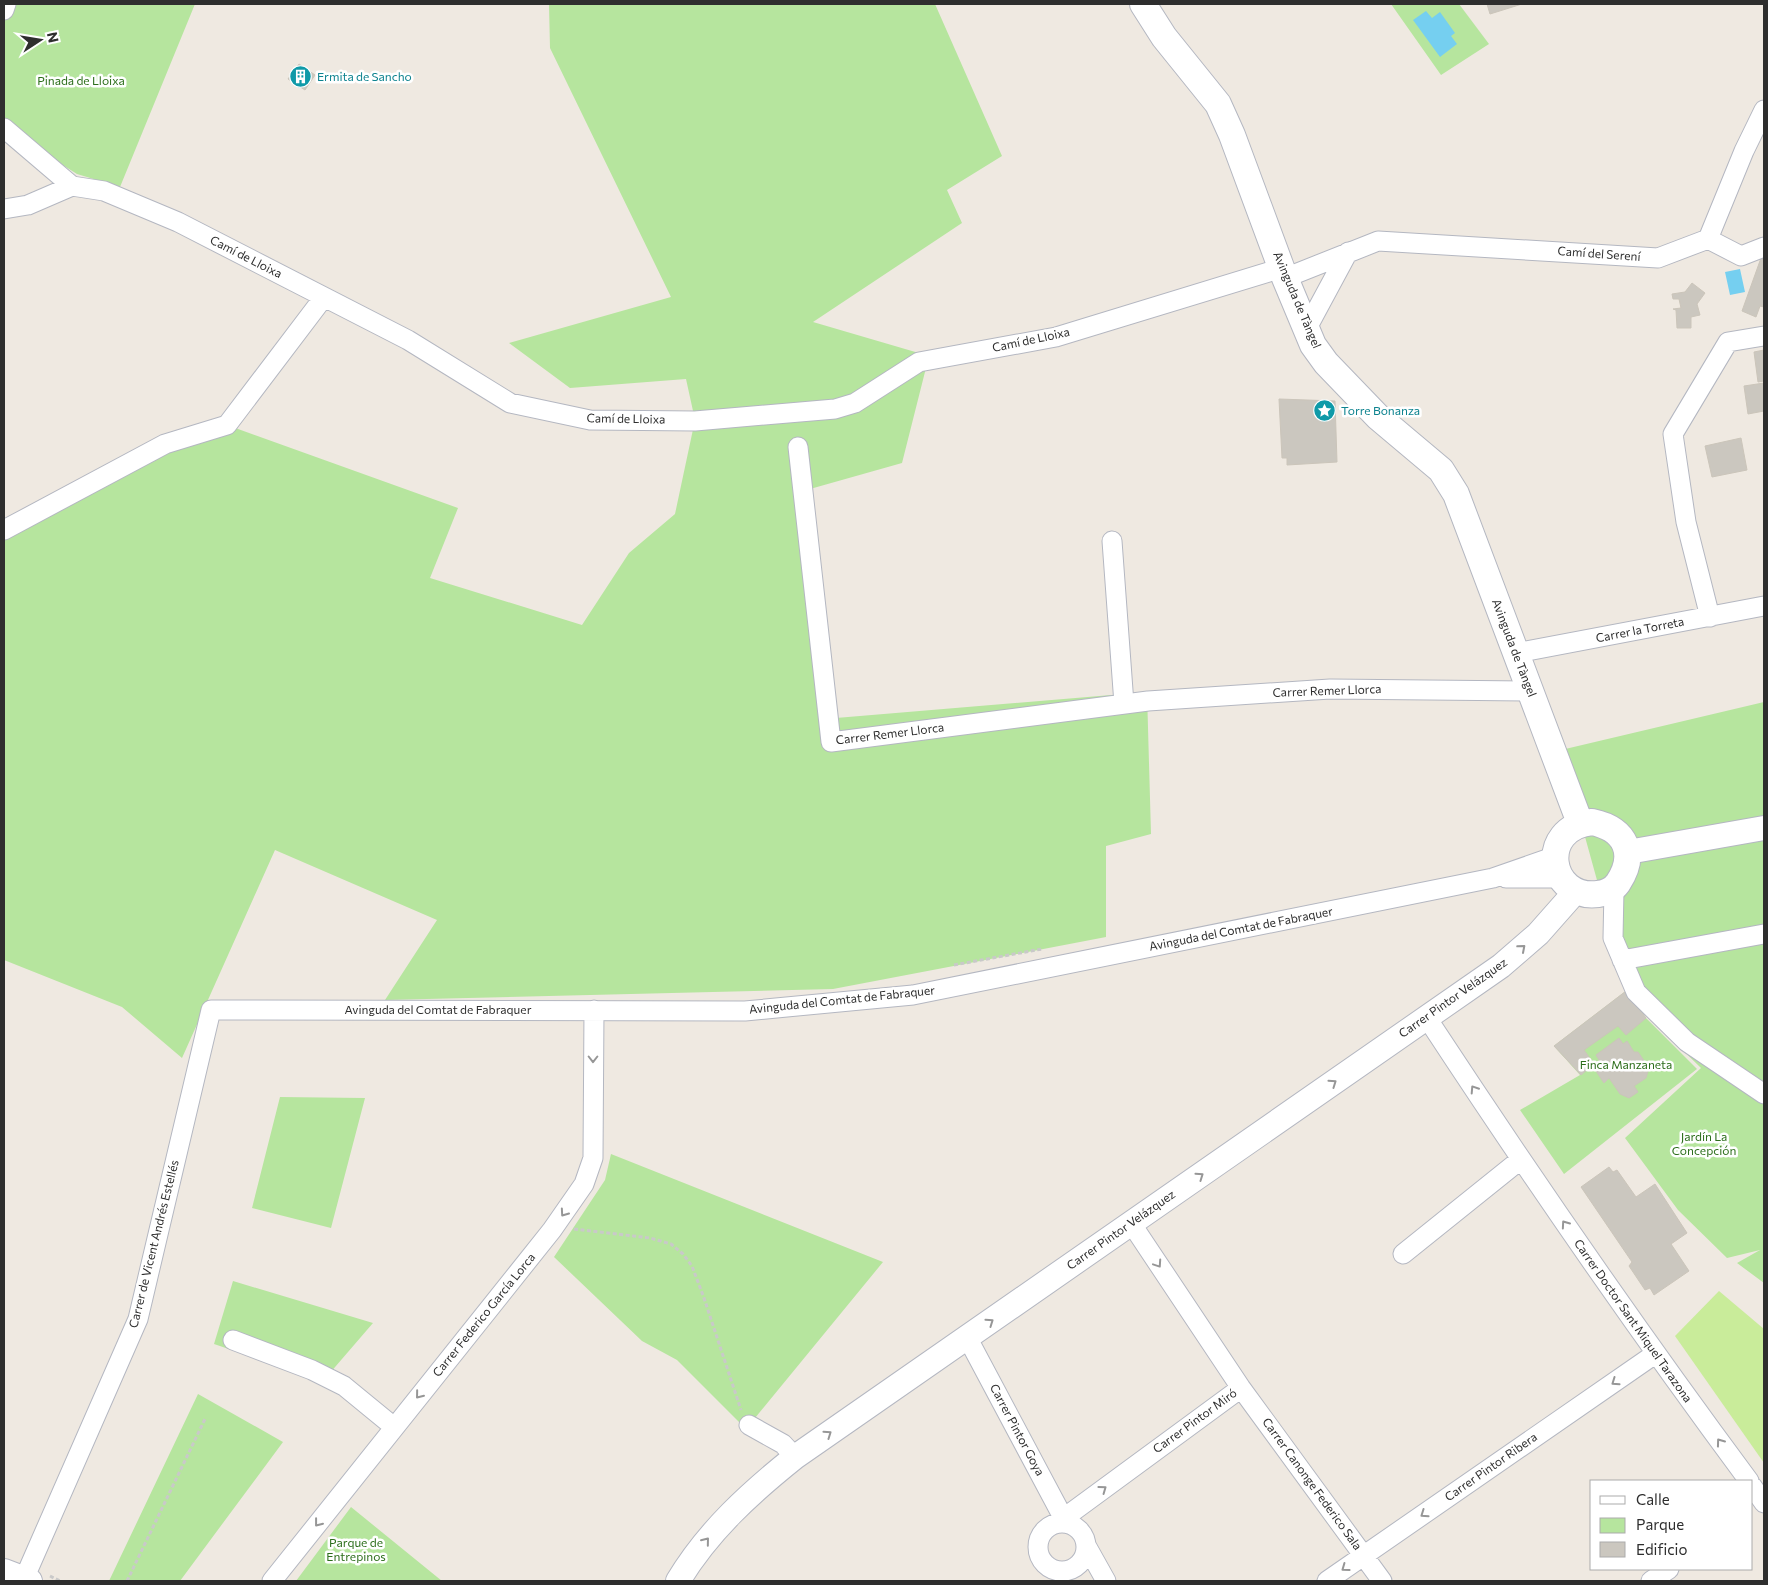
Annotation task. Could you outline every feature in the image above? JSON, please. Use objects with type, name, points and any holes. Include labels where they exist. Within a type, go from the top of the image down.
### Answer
[{"type":"main road","name":"Avinguda de Tàngel","points":[[1143,4],[1164,37],[1218,104],[1232,135],[1283,273],[1313,345],[1326,363],[1378,416],[1441,470],[1456,494],[1580,824]]},
{"type":"main road","points":[[1592,822],[1613,829],[1620,835],[1628,852],[1625,872],[1614,889],[1601,894],[1588,895],[1564,875],[1557,842],[1563,834],[1580,824],[1592,822]]},
{"type":"street","points":[[4,10],[6,4]]},
{"type":"street","points":[[1764,110],[1744,151],[1708,239],[1741,256],[1764,247]]},
{"type":"street","points":[[4,128],[72,186],[28,205],[4,209]]},
{"type":"street","name":"Camí de Lloixa","points":[[72,186],[104,191],[178,222],[408,340],[510,403],[590,420],[695,420],[834,409],[855,403],[919,362],[1056,337],[1283,273]]},
{"type":"street","name":"Camí del Serení","points":[[1283,273],[1378,241],[1658,258],[1708,239]]},
{"type":"street","points":[[1306,330],[1348,252]]},
{"type":"street","points":[[4,530],[165,444],[227,425],[324,297]]},
{"type":"street","points":[[1710,618],[1686,522],[1674,434],[1728,342],[1764,336]]},
{"type":"street","name":"Carrer Remer Llorca","points":[[798,447],[831,742],[1124,704],[1330,689],[1530,691]]},
{"type":"street","points":[[1112,541],[1124,704]]},
{"type":"street","name":"Carrer la Torreta","points":[[1516,654],[1710,618],[1764,606]]},
{"type":"street","points":[[1628,852],[1764,828]]},
{"type":"street","name":"Avinguda del Comtat de Fabraquer","points":[[211,1010],[746,1011],[913,995],[1492,878],[1564,875]]},
{"type":"street","name":"Carrer Pintor Velázquez","points":[[678,1581],[707,1540],[736,1506],[795,1457],[1501,966],[1538,934],[1564,875]]},
{"type":"street","points":[[1614,889],[1613,938],[1636,992],[1687,1042],[1764,1094]]},
{"type":"street","points":[[1622,960],[1764,934]]},
{"type":"street","name":"Carrer de Vicent Andrés Estellés","points":[[19,1577],[138,1319],[211,1010]]},
{"type":"street","name":"Carrer Federico García Lorca","points":[[272,1581],[552,1230],[584,1184],[593,1158],[594,1010]]},
{"type":"street","name":"Carrer Doctor Sant Miquel Tarazona","points":[[1427,1018],[1520,1160],[1655,1354],[1747,1480]]},
{"type":"street","points":[[1403,1254],[1520,1160]]},
{"type":"street","name":"Carrer Pintor Miró","points":[[1065,1520],[1241,1388],[1131,1223]]},
{"type":"street","name":"Carrer Pintor Goya","points":[[967,1337],[1065,1520]]},
{"type":"street","points":[[233,1340],[312,1370],[344,1386],[394,1427]]},
{"type":"street","name":"Carrer Pintor Ribera","points":[[1327,1581],[1655,1354]]},
{"type":"street","name":"Carrer Canonge Federico Sala","points":[[1241,1388],[1382,1581]]},
{"type":"street","points":[[749,1425],[783,1444],[795,1457]]},
{"type":"street","points":[[1753,1487],[1764,1502],[1753,1510]]},
{"type":"street","points":[[1087,1547],[1080,1563],[1059,1576],[1045,1564],[1039,1552],[1043,1532],[1049,1527],[1065,1520],[1083,1535],[1087,1547],[1106,1581]]},
{"type":"street","points":[[1652,1581],[1668,1570]]},
{"type":"path","points":[[573,1229],[655,1239],[671,1244],[683,1254],[692,1266],[743,1413],[749,1425]]},
{"type":"path","points":[[128,1581],[205,1419]]},
{"type":"green space","name":"Pinada de Lloixa","points":[[6,4],[195,4],[120,187],[77,174],[4,128],[4,10]]},
{"type":"green space","points":[[549,4],[935,4],[1002,156],[947,190],[962,223],[813,322],[929,356],[902,463],[810,489],[836,718],[1147,692],[1151,834],[1106,846],[1106,937],[833,989],[385,1000],[437,920],[275,850],[182,1058],[122,1007],[4,960],[4,530],[227,425],[458,508],[430,578],[582,625],[629,553],[675,514],[695,420],[686,379],[570,388],[509,343],[671,297],[550,48]]},
{"type":"green space","points":[[1391,4],[1459,4],[1489,44],[1441,75]]},
{"type":"green space","name":"Jardín La Concepción","points":[[1764,702],[1764,1283],[1737,1263],[1760,1250],[1727,1258],[1678,1210],[1625,1138],[1701,1068],[1659,1027],[1623,976],[1622,960],[1613,938],[1561,750]]},
{"type":"green space","name":"Finca Manzaneta","points":[[1626,991],[1646,1018],[1697,1069],[1564,1174],[1520,1110],[1580,1075],[1554,1046]]},
{"type":"green space","points":[[280,1097],[365,1098],[331,1228],[252,1208]]},
{"type":"green space","points":[[611,1154],[883,1262],[746,1429],[677,1360],[642,1341],[554,1257],[605,1180]]},
{"type":"green space","points":[[233,1281],[373,1323],[323,1381],[214,1344]]},
{"type":"green space","points":[[1719,1291],[1764,1329],[1764,1463],[1675,1336]]},
{"type":"green space","points":[[198,1394],[283,1442],[180,1581],[109,1581]]},
{"type":"green space","name":"Parque de Entrepinos","points":[[351,1507],[442,1581],[296,1581]]},
{"type":"water","points":[[1426,11],[1432,18],[1440,12],[1455,33],[1451,36],[1457,44],[1440,57],[1413,20]]},
{"type":"water","points":[[1740,269],[1745,292],[1730,295],[1725,272]]},
{"type":"building","points":[[1487,4],[1522,4],[1490,14]]},
{"type":"building","name":"Ermita de Sancho","points":[[299,64],[315,75],[305,90],[288,79]]},
{"type":"building","points":[[1761,258],[1764,259],[1764,307],[1760,306],[1756,317],[1742,311]]},
{"type":"building","points":[[1692,283],[1705,293],[1697,304],[1700,315],[1691,317],[1691,328],[1677,328],[1676,310],[1673,309],[1681,308],[1679,299],[1673,299],[1672,294],[1685,292]]},
{"type":"building","points":[[1764,350],[1764,381],[1758,382],[1754,352]]},
{"type":"building","points":[[1764,383],[1764,411],[1748,414],[1744,386]]},
{"type":"building","points":[[1279,399],[1335,401],[1337,462],[1287,465],[1287,458],[1282,458]]},
{"type":"building","points":[[1741,438],[1747,470],[1712,477],[1705,446]]},
{"type":"building","points":[[1626,991],[1646,1018],[1626,1035],[1618,1026],[1584,1050],[1594,1064],[1581,1075],[1554,1046]]},
{"type":"building","points":[[1619,1038],[1623,1044],[1627,1041],[1634,1052],[1638,1052],[1649,1068],[1646,1078],[1634,1086],[1638,1092],[1629,1098],[1620,1094],[1609,1078],[1604,1083],[1594,1068],[1601,1063],[1596,1055]]},
{"type":"building","points":[[1609,1167],[1613,1172],[1617,1170],[1636,1197],[1655,1184],[1687,1233],[1671,1244],[1689,1271],[1654,1295],[1650,1288],[1645,1290],[1629,1266],[1632,1262],[1581,1187]]},
{"type":"place","name":"Ermita de Sancho","points":[[301,77]]},
{"type":"place","name":"Torre Bonanza","points":[[1325,411]]}]
